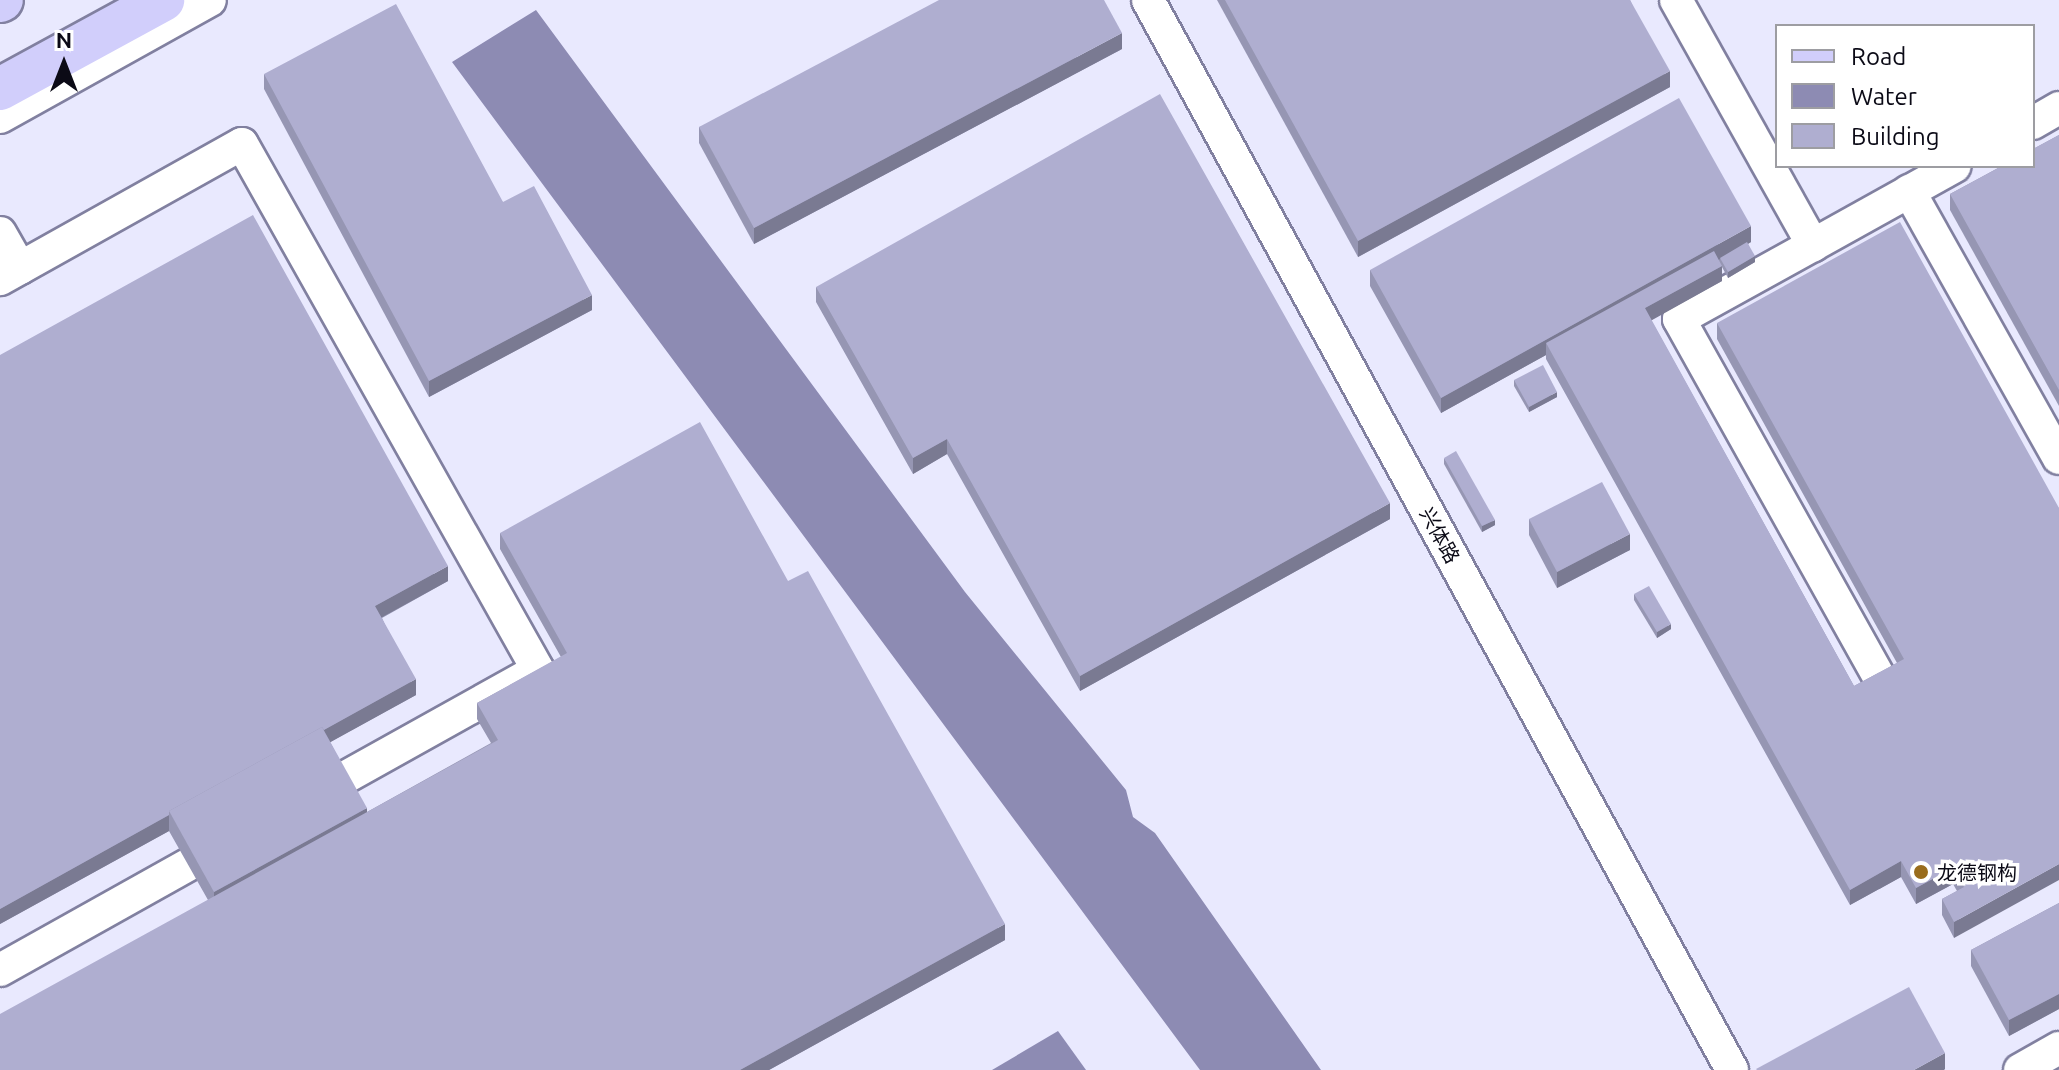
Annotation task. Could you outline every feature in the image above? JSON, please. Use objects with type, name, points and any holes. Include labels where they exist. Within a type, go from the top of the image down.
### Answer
[{"type":"main road","points":[[0,89],[163,0]]},
{"type":"street","points":[[0,117],[210,0]]},
{"type":"street","name":"兴体路","points":[[1148,0],[1732,1070]]},
{"type":"street","points":[[1676,0],[1813,245]]},
{"type":"street","points":[[2035,122],[2059,108]]},
{"type":"street","points":[[0,233],[10,273],[242,144],[538,670],[340,780]]},
{"type":"street","points":[[1879,677],[1679,319],[1951,168]]},
{"type":"street","points":[[1909,191],[2059,458]]},
{"type":"street","points":[[0,970],[188,865]]},
{"type":"street","points":[[2020,1070],[2059,1048]]},
{"type":"water","points":[[536,10],[965,592],[1126,790],[1133,817],[1155,833],[1321,1070],[1200,1070],[452,62]]},
{"type":"water","points":[[1058,1031],[1086,1070],[992,1070]]},
{"type":"building","points":[[939,0],[1104,0],[1122,33],[754,228],[699,127]]},
{"type":"building","points":[[1225,0],[1630,0],[1670,71],[1358,241]]},
{"type":"building","points":[[396,4],[503,202],[534,186],[592,295],[429,381],[264,74]]},
{"type":"building","points":[[1160,94],[1390,503],[1080,676],[947,439],[913,458],[816,287]]},
{"type":"building","points":[[1679,98],[1751,226],[1441,398],[1370,270]]},
{"type":"building","points":[[2059,135],[2059,390],[1950,194],[1998,168],[2035,168],[2035,148]]},
{"type":"building","points":[[253,215],[448,566],[375,606],[416,679],[169,811],[169,815],[0,909],[0,355]]},
{"type":"building","points":[[1900,222],[2059,508],[2059,864],[1954,922],[1942,899],[1964,887],[1953,868],[1916,888],[1901,861],[1850,890],[1546,343],[1714,251],[1722,266],[1645,308],[1854,686],[1904,659],[1717,323]]},
{"type":"building","points":[[1747,242],[1755,256],[1728,272],[1720,258]]},
{"type":"building","points":[[1543,365],[1557,392],[1529,407],[1514,380]]},
{"type":"building","points":[[700,422],[788,581],[808,571],[1005,924],[740,1070],[0,1070],[0,1014],[498,740],[477,703],[567,653],[500,533]]},
{"type":"building","points":[[1456,451],[1495,520],[1482,526],[1444,458]]},
{"type":"building","points":[[1602,482],[1630,534],[1557,572],[1529,519]]},
{"type":"building","points":[[1649,586],[1671,624],[1657,632],[1634,594]]},
{"type":"building","points":[[322,727],[367,808],[214,892],[169,811]]},
{"type":"building","points":[[2059,903],[2059,994],[2009,1020],[1971,950]]},
{"type":"building","points":[[1909,987],[1945,1053],[1914,1070],[1756,1069]]},
{"type":"place","name":"龙德钢构","points":[[1921,872]]}]
